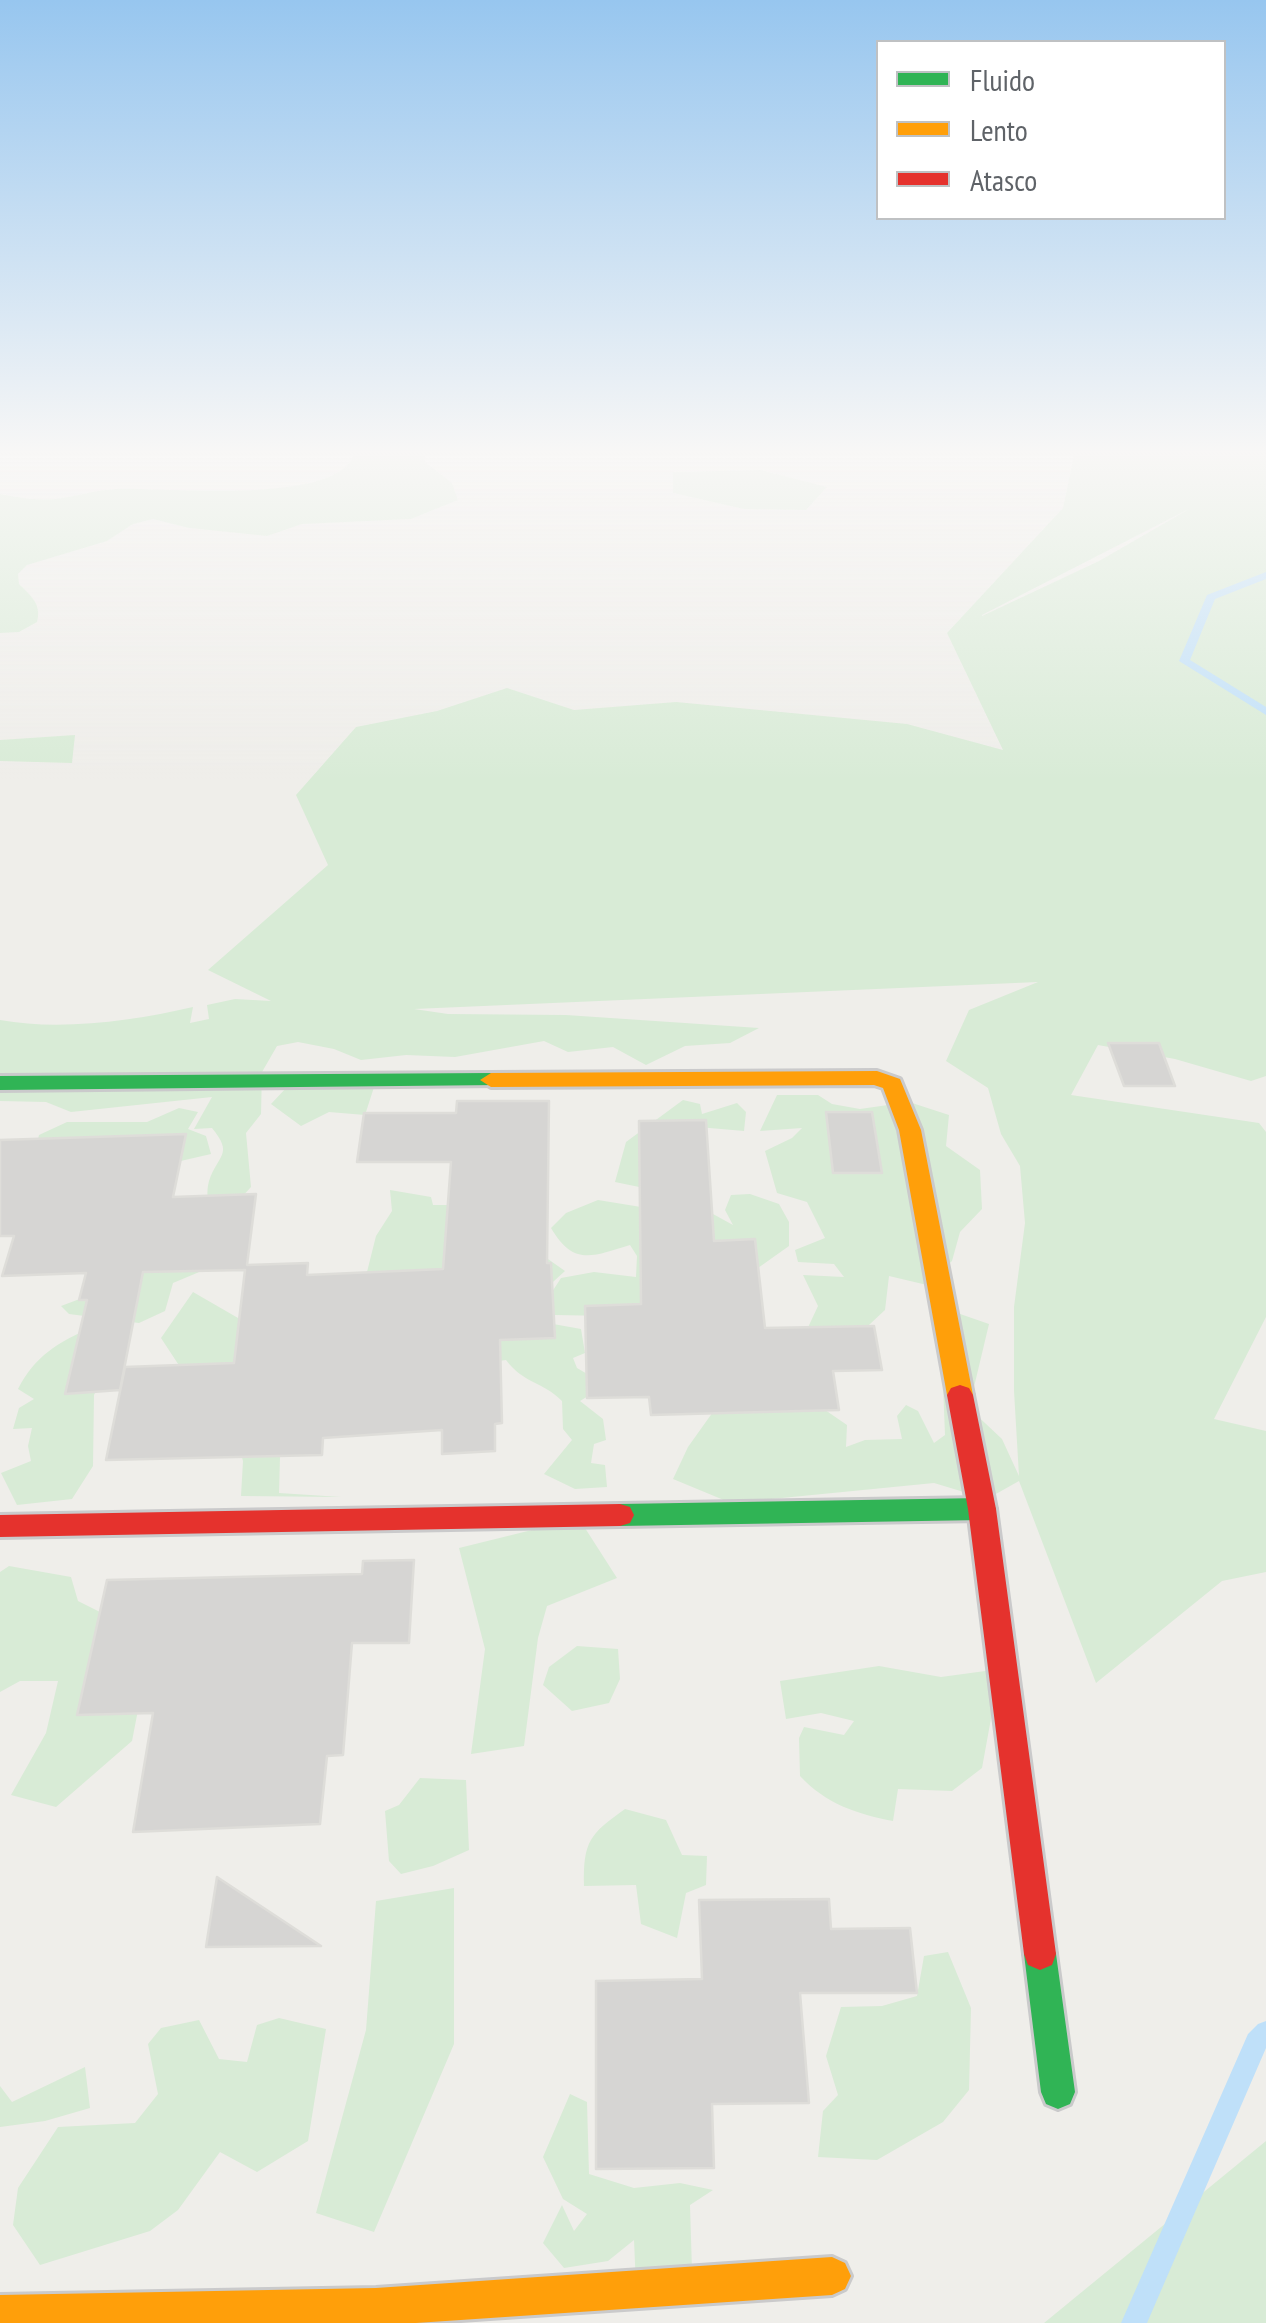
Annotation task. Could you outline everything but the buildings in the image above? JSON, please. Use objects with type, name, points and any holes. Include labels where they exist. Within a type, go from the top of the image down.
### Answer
[{"type":"street","points":[[0,1083],[886,1080],[898,1091],[910,1130],[982,1509],[1058,2092]]},
{"type":"street","points":[[0,1526],[982,1509]]},
{"type":"street","points":[[0,2314],[376,2307],[832,2276]]},
{"type":"green space","points":[[0,563],[32,563],[18,574],[19,584],[37,605],[37,622],[19,632],[0,633]]},
{"type":"green space","points":[[1012,563],[1083,563],[982,616],[1094,563],[1266,563],[1266,1076],[1251,1081],[1175,1059],[1098,1045],[1071,1095],[1259,1123],[1266,1132],[1266,1317],[1214,1419],[1266,1431],[1266,1572],[1222,1581],[1096,1683],[1019,1481],[987,1499],[934,1483],[731,1503],[673,1479],[688,1447],[735,1381],[812,1401],[847,1425],[846,1447],[865,1440],[902,1439],[897,1416],[906,1405],[918,1411],[934,1443],[945,1435],[940,1307],[989,1324],[969,1408],[1002,1439],[1019,1476],[1014,1307],[1025,1223],[1020,1166],[1001,1134],[988,1088],[946,1061],[969,1010],[1038,982],[414,1009],[448,1014],[566,1015],[759,1028],[730,1043],[685,1046],[646,1065],[613,1047],[568,1052],[544,1041],[455,1057],[406,1055],[361,1060],[334,1049],[298,1042],[277,1046],[262,1072],[261,1114],[246,1133],[251,1187],[231,1209],[204,1270],[173,1283],[165,1311],[139,1323],[69,1314],[61,1306],[117,1285],[209,1215],[208,1185],[222,1154],[222,1144],[212,1128],[194,1129],[212,1097],[71,1112],[46,1102],[0,1101],[0,1020],[47,1025],[96,1023],[193,1007],[190,1023],[209,1019],[207,1005],[235,999],[271,1001],[208,970],[328,865],[296,795],[356,727],[437,711],[507,688],[574,710],[676,702],[907,724],[1003,750],[947,633]]},
{"type":"green space","points":[[75,735],[72,763],[0,761],[0,740]]},
{"type":"green space","points":[[376,1081],[365,1115],[329,1112],[301,1126],[271,1104],[287,1087]]},
{"type":"green space","points":[[777,1095],[818,1095],[832,1104],[860,1109],[909,1102],[949,1115],[946,1146],[980,1170],[982,1209],[960,1232],[952,1261],[927,1285],[889,1276],[885,1310],[855,1338],[804,1336],[818,1306],[803,1275],[844,1277],[834,1264],[798,1262],[795,1250],[825,1238],[807,1202],[777,1193],[765,1151],[792,1138],[802,1128],[760,1131]]},
{"type":"green space","points":[[683,1100],[700,1104],[702,1114],[737,1103],[746,1112],[744,1131],[698,1127],[644,1188],[615,1182],[626,1142]]},
{"type":"green space","points":[[179,1108],[198,1112],[188,1129],[206,1136],[211,1154],[159,1166],[35,1153],[39,1135],[67,1122],[147,1122]]},
{"type":"green space","points":[[390,1190],[431,1197],[433,1205],[447,1205],[450,1190],[565,1271],[543,1291],[542,1322],[581,1329],[585,1353],[573,1358],[577,1368],[606,1385],[580,1401],[603,1419],[606,1440],[594,1444],[591,1463],[605,1465],[607,1487],[575,1489],[544,1474],[572,1440],[563,1429],[562,1401],[555,1394],[520,1374],[506,1360],[462,1366],[366,1276],[376,1236],[392,1211]]},
{"type":"green space","points":[[750,1194],[779,1204],[789,1222],[789,1246],[758,1268],[662,1317],[555,1315],[550,1295],[561,1278],[594,1272],[636,1277],[637,1256],[630,1245],[595,1255],[568,1249],[551,1228],[566,1213],[598,1200],[641,1207],[677,1206],[713,1214],[733,1225],[725,1210],[731,1195]]},
{"type":"green space","points":[[193,1292],[264,1333],[223,1373],[184,1373],[161,1338]]},
{"type":"green space","points":[[91,1328],[117,1347],[94,1395],[93,1466],[72,1499],[17,1505],[1,1473],[31,1461],[28,1446],[32,1428],[13,1429],[19,1408],[34,1399],[18,1389],[48,1351]]},
{"type":"green space","points":[[239,1448],[280,1457],[279,1493],[341,1497],[241,1496],[243,1461]]},
{"type":"green space","points":[[585,1528],[617,1578],[547,1606],[538,1638],[524,1746],[471,1754],[485,1649],[459,1548],[536,1529]]},
{"type":"green space","points":[[9,1566],[71,1577],[78,1601],[152,1638],[132,1741],[56,1807],[11,1795],[46,1733],[58,1681],[20,1681],[0,1692],[0,1572]]},
{"type":"green space","points":[[577,1646],[618,1649],[620,1679],[609,1703],[572,1711],[543,1685],[549,1667]]},
{"type":"green space","points":[[879,1666],[941,1677],[1000,1669],[982,1768],[952,1791],[898,1789],[893,1821],[843,1806],[820,1794],[800,1776],[799,1738],[804,1727],[844,1735],[854,1721],[821,1713],[786,1719],[780,1681]]},
{"type":"green space","points":[[420,1778],[466,1780],[469,1850],[433,1866],[401,1874],[389,1861],[385,1811],[399,1805]]},
{"type":"green space","points":[[625,1809],[666,1820],[682,1855],[707,1856],[706,1885],[686,1893],[677,1938],[641,1924],[636,1885],[584,1886],[585,1858],[591,1840]]},
{"type":"green space","points":[[454,1888],[454,2044],[374,2232],[316,2213],[366,2030],[376,1901]]},
{"type":"green space","points":[[948,1952],[971,2008],[969,2090],[943,2122],[877,2160],[818,2157],[823,2111],[838,2095],[826,2056],[841,2007],[882,2006],[917,1996],[924,1956]]},
{"type":"green space","points":[[279,2018],[326,2029],[308,2141],[257,2172],[220,2152],[178,2210],[150,2231],[40,2265],[13,2225],[18,2188],[58,2127],[135,2123],[158,2094],[148,2044],[161,2028],[199,2020],[219,2059],[247,2062],[257,2025]]},
{"type":"green space","points":[[85,2067],[90,2108],[45,2121],[0,2127],[0,2086],[12,2102]]},
{"type":"green space","points":[[570,2094],[587,2102],[589,2174],[634,2188],[680,2183],[713,2190],[690,2205],[692,2271],[636,2287],[634,2240],[608,2261],[564,2268],[543,2243],[562,2205],[574,2231],[587,2214],[563,2199],[543,2157]]},
{"type":"green space","points":[[1266,2141],[1266,2323],[1044,2323]]},
{"type":"waterway","points":[[1266,575],[1211,597],[1184,661],[1266,712]]},
{"type":"waterway","points":[[1134,2323],[1256,2042],[1266,2032]]},
{"type":"traffic: fast","points":[[0,1083],[491,1080]]},
{"type":"traffic: fast","points":[[620,1515],[982,1509]]},
{"type":"traffic: fast","points":[[1040,1954],[1058,2092]]},
{"type":"traffic: slow","points":[[491,1080],[877,1078],[892,1084],[910,1130],[960,1395]]},
{"type":"traffic: slow","points":[[0,2314],[376,2307],[832,2276]]},
{"type":"traffic: jam","points":[[960,1395],[982,1509],[1040,1954]]},
{"type":"traffic: jam","points":[[0,1526],[620,1515]]}]
